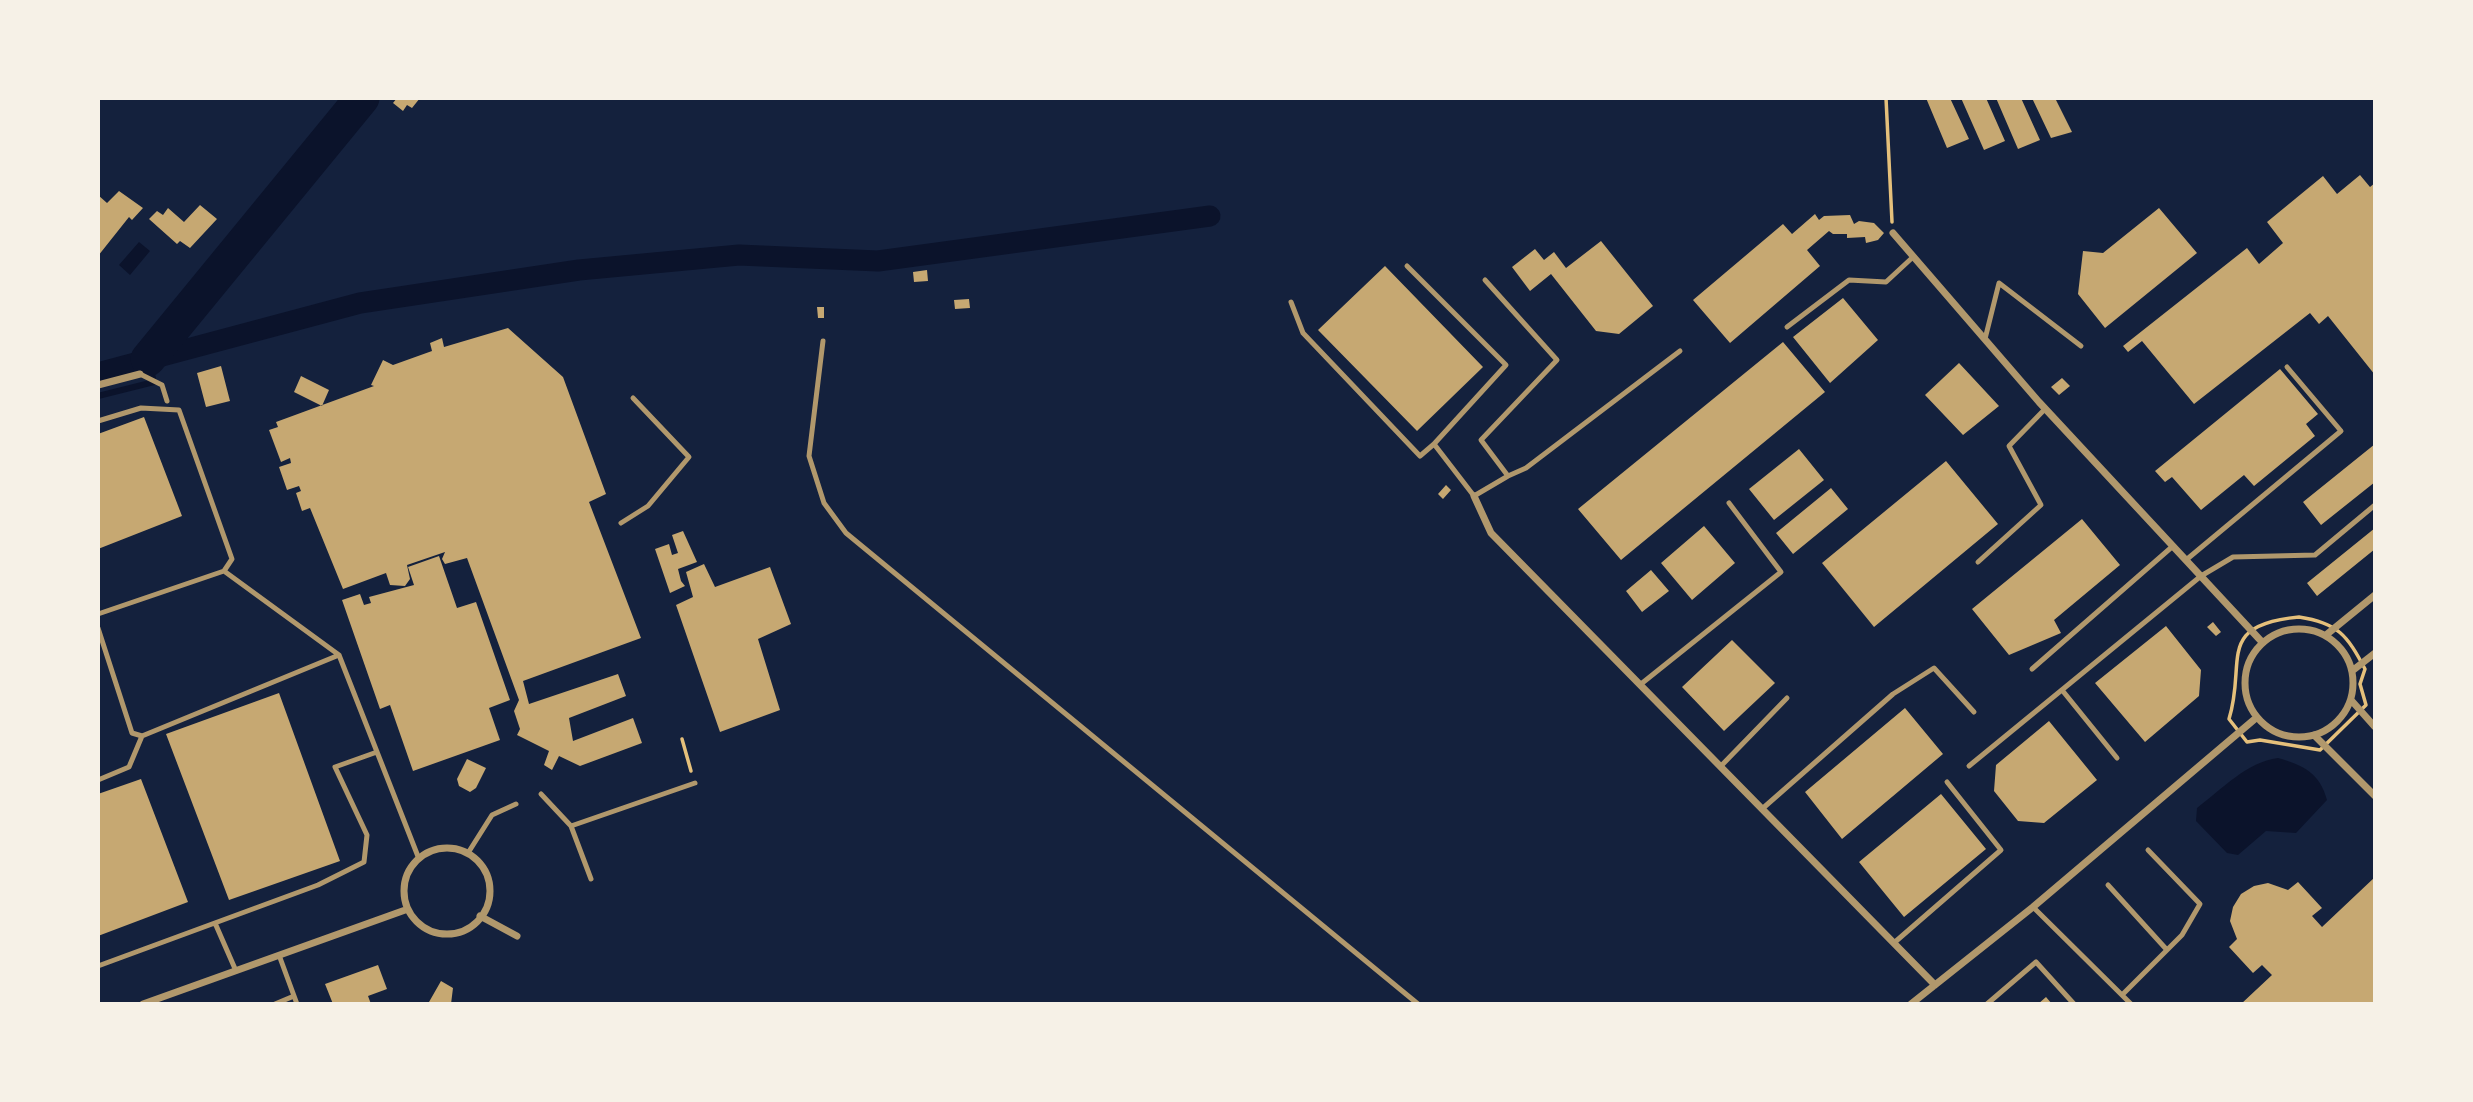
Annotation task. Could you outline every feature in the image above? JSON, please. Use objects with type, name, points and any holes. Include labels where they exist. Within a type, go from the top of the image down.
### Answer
[{"type":"street","points":[[1893,233],[2046,409],[2262,642]]},
{"type":"street","points":[[98,385],[140,374]]},
{"type":"street","points":[[1475,496],[1491,533],[1935,985]]},
{"type":"street","points":[[2326,635],[2375,595]]},
{"type":"street","points":[[2300,628],[2326,635],[2342,650],[2352,671],[2351,700],[2337,722],[2314,735],[2283,735],[2256,718],[2245,693],[2247,665],[2262,642],[2273,634],[2300,628]]},
{"type":"street","points":[[2352,671],[2375,653]]},
{"type":"street","points":[[2351,700],[2375,727]]},
{"type":"street","points":[[1911,1004],[2033,907],[2256,718]]},
{"type":"street","points":[[2314,735],[2375,796]]},
{"type":"street","points":[[440,848],[453,848],[468,853],[482,865],[488,879],[488,904],[480,916],[464,931],[439,933],[420,925],[408,909],[404,895],[407,874],[419,859],[440,848]]},
{"type":"street","points":[[143,1004],[408,909]]},
{"type":"street","points":[[480,916],[517,936]]},
{"type":"lane","points":[[1787,327],[1849,280],[1886,282],[1913,257]]},
{"type":"lane","points":[[1291,302],[1303,333],[1420,456],[1506,365],[1407,266]]},
{"type":"lane","points":[[1485,280],[1558,360],[1481,440],[1508,476]]},
{"type":"lane","points":[[1984,340],[1999,283],[2081,346]]},
{"type":"lane","points":[[823,341],[809,456],[824,503],[846,533],[1418,1004]]},
{"type":"lane","points":[[1434,444],[1475,496],[1526,468],[1679,351]]},
{"type":"lane","points":[[2186,560],[2341,431],[2287,367]]},
{"type":"lane","points":[[140,374],[162,385],[167,401]]},
{"type":"lane","points":[[621,523],[648,506],[689,457],[632,398]]},
{"type":"lane","points":[[98,421],[141,408],[179,411],[232,559],[224,571],[98,614]]},
{"type":"lane","points":[[1978,562],[2041,505],[2008,446],[2046,409]]},
{"type":"lane","points":[[1641,684],[1781,572],[1729,503]]},
{"type":"lane","points":[[1969,766],[2201,576],[2233,557],[2315,555],[2375,505]]},
{"type":"lane","points":[[2032,669],[2173,546]]},
{"type":"lane","points":[[224,571],[338,655],[419,859]]},
{"type":"lane","points":[[98,628],[132,733],[142,736],[338,655]]},
{"type":"lane","points":[[1762,810],[1893,694],[1934,668],[1974,712]]},
{"type":"lane","points":[[2062,690],[2117,758]]},
{"type":"lane","points":[[1720,766],[1787,698]]},
{"type":"lane","points":[[98,780],[129,767],[142,736]]},
{"type":"lane","points":[[98,966],[318,885],[364,862],[367,835],[335,767],[377,752]]},
{"type":"lane","points":[[1895,942],[2001,850],[1947,782]]},
{"type":"lane","points":[[571,826],[695,783]]},
{"type":"lane","points":[[541,794],[571,826],[591,879]]},
{"type":"lane","points":[[468,853],[492,815],[516,804]]},
{"type":"lane","points":[[2122,995],[2182,935],[2200,904],[2148,850]]},
{"type":"lane","points":[[2108,885],[2167,950]]},
{"type":"lane","points":[[2033,907],[2131,1004]]},
{"type":"lane","points":[[215,923],[236,971]]},
{"type":"lane","points":[[279,955],[297,1004]]},
{"type":"lane","points":[[1987,1004],[2036,961],[2074,1004]]},
{"type":"lane","points":[[275,1004],[294,996]]},
{"type":"path","points":[[1886,98],[1893,233]]},
{"type":"path","points":[[2299,617],[2328,622],[2335,629],[2353,644],[2365,669],[2360,695],[2366,705],[2320,750],[2260,740],[2247,742],[2230,719],[2234,705],[2235,666],[2241,641],[2263,621],[2271,623],[2299,617]]},
{"type":"path","points":[[682,739],[695,783]]},
{"type":"water","points":[[139,242],[150,251],[130,275],[119,265]]},
{"type":"water","points":[[2278,758],[2295,764],[2315,777],[2327,800],[2296,833],[2266,831],[2238,855],[2227,853],[2196,821],[2197,808],[2245,771]]},
{"type":"building","points":[[397,98],[420,98],[412,108],[407,105],[403,111],[393,103]]},
{"type":"building","points":[[1926,98],[1950,98],[1969,139],[1947,148]]},
{"type":"building","points":[[1961,98],[1986,98],[2005,141],[1984,150]]},
{"type":"building","points":[[1996,98],[2021,98],[2040,140],[2018,149]]},
{"type":"building","points":[[2032,98],[2055,98],[2072,132],[2051,138]]},
{"type":"building","points":[[2360,175],[2370,187],[2375,183],[2375,375],[2328,316],[2319,324],[2310,313],[2194,404],[2142,341],[2128,352],[2123,346],[2247,248],[2259,264],[2283,243],[2267,222],[2323,176],[2337,194]]},
{"type":"building","points":[[119,191],[143,208],[132,220],[129,217],[98,256],[98,195],[107,203]]},
{"type":"building","points":[[200,205],[217,219],[190,248],[180,241],[177,244],[149,219],[157,211],[163,215],[168,208],[184,222]]},
{"type":"building","points":[[2159,208],[2197,253],[2105,328],[2078,294],[2083,251],[2103,253]]},
{"type":"building","points":[[1815,214],[1819,220],[1824,216],[1850,215],[1854,224],[1859,221],[1874,223],[1884,233],[1878,240],[1866,243],[1865,237],[1847,238],[1847,234],[1833,234],[1829,231],[1807,250],[1820,266],[1730,343],[1693,300],[1783,224],[1792,234]]},
{"type":"building","points":[[1601,241],[1653,306],[1619,334],[1596,331],[1551,274],[1530,291],[1512,267],[1535,249],[1544,260],[1554,252],[1566,268]]},
{"type":"building","points":[[1385,266],[1483,367],[1417,431],[1318,330]]},
{"type":"building","points":[[927,270],[928,281],[914,282],[913,272]]},
{"type":"building","points":[[1843,298],[1878,340],[1830,383],[1793,337]]},
{"type":"building","points":[[969,299],[970,308],[955,309],[954,300]]},
{"type":"building","points":[[817,307],[824,307],[824,318],[818,318]]},
{"type":"building","points":[[508,328],[563,377],[606,494],[589,502],[641,638],[523,681],[529,704],[618,674],[626,696],[569,718],[573,741],[633,718],[642,743],[580,766],[559,756],[552,770],[544,765],[549,751],[517,735],[520,729],[514,711],[519,700],[467,558],[445,564],[442,559],[445,552],[407,565],[410,579],[405,586],[390,585],[386,573],[343,589],[310,508],[302,511],[296,493],[301,491],[299,486],[287,490],[279,467],[291,463],[290,458],[281,462],[269,430],[278,427],[276,422],[374,386],[371,385],[383,360],[393,365],[432,351],[430,343],[442,338],[444,347]]},
{"type":"building","points":[[1783,342],[1825,392],[1621,560],[1578,509]]},
{"type":"building","points":[[1959,363],[1999,406],[1963,435],[1925,395]]},
{"type":"building","points":[[221,366],[230,401],[206,407],[197,373]]},
{"type":"building","points":[[2280,369],[2318,414],[2306,424],[2315,436],[2254,486],[2244,475],[2201,510],[2172,477],[2165,482],[2155,471]]},
{"type":"building","points":[[301,376],[329,390],[322,406],[294,392]]},
{"type":"building","points":[[2062,378],[2070,386],[2059,395],[2051,387]]},
{"type":"building","points":[[144,417],[182,516],[98,549],[98,434]]},
{"type":"building","points":[[2375,444],[2375,482],[2321,525],[2303,502]]},
{"type":"building","points":[[1799,449],[1824,480],[1774,520],[1749,489]]},
{"type":"building","points":[[1946,461],[1998,524],[1874,627],[1822,563]]},
{"type":"building","points":[[1446,485],[1451,490],[1443,499],[1438,494]]},
{"type":"building","points":[[1831,488],[1848,509],[1793,554],[1776,533]]},
{"type":"building","points":[[2082,519],[2120,565],[2054,620],[2061,633],[2009,655],[1972,609]]},
{"type":"building","points":[[1704,526],[1735,563],[1692,600],[1661,563]]},
{"type":"building","points":[[2375,528],[2375,549],[2317,596],[2307,583]]},
{"type":"building","points":[[683,531],[697,562],[678,569],[685,586],[670,593],[655,549],[669,544],[672,555],[678,553],[672,535]]},
{"type":"building","points":[[439,556],[457,608],[476,602],[510,700],[489,708],[500,740],[413,771],[390,705],[380,709],[342,600],[360,594],[364,605],[371,603],[369,597],[414,585],[408,567]]},
{"type":"building","points":[[704,564],[715,587],[770,567],[791,624],[758,639],[780,710],[720,732],[676,605],[693,597],[686,572]]},
{"type":"building","points":[[1651,570],[1669,591],[1642,612],[1626,591]]},
{"type":"building","points":[[2213,622],[2221,632],[2216,636],[2207,627]]},
{"type":"building","points":[[2166,626],[2201,670],[2199,696],[2145,742],[2095,683]]},
{"type":"building","points":[[1732,640],[1775,683],[1724,731],[1682,687]]},
{"type":"building","points":[[279,693],[340,861],[229,900],[166,734]]},
{"type":"building","points":[[1905,708],[1943,754],[1842,839],[1805,792]]},
{"type":"building","points":[[2049,721],[2097,780],[2044,823],[2018,821],[1994,791],[1996,765]]},
{"type":"building","points":[[467,759],[486,768],[476,788],[470,792],[459,786],[457,779]]},
{"type":"building","points":[[141,779],[188,902],[98,936],[98,794]]},
{"type":"building","points":[[1941,794],[1986,849],[1904,917],[1859,862]]},
{"type":"building","points":[[2375,877],[2375,1004],[2241,1004],[2272,975],[2262,965],[2253,973],[2229,947],[2237,939],[2230,921],[2233,907],[2241,894],[2254,886],[2268,883],[2288,890],[2298,882],[2322,908],[2312,916],[2322,927]]},
{"type":"building","points":[[378,965],[387,989],[368,996],[371,1004],[333,1004],[325,984]]},
{"type":"building","points":[[441,981],[453,988],[451,1004],[418,1004],[429,1002]]},
{"type":"building","points":[[2046,997],[2052,1004],[2038,1004]]},
{"type":"waterway","points":[[148,359],[362,98]]},
{"type":"waterway","points":[[98,373],[360,303],[579,270],[739,255],[878,261],[1210,216]]},
{"type":"waterway","points":[[98,396],[154,382],[148,359]]}]
